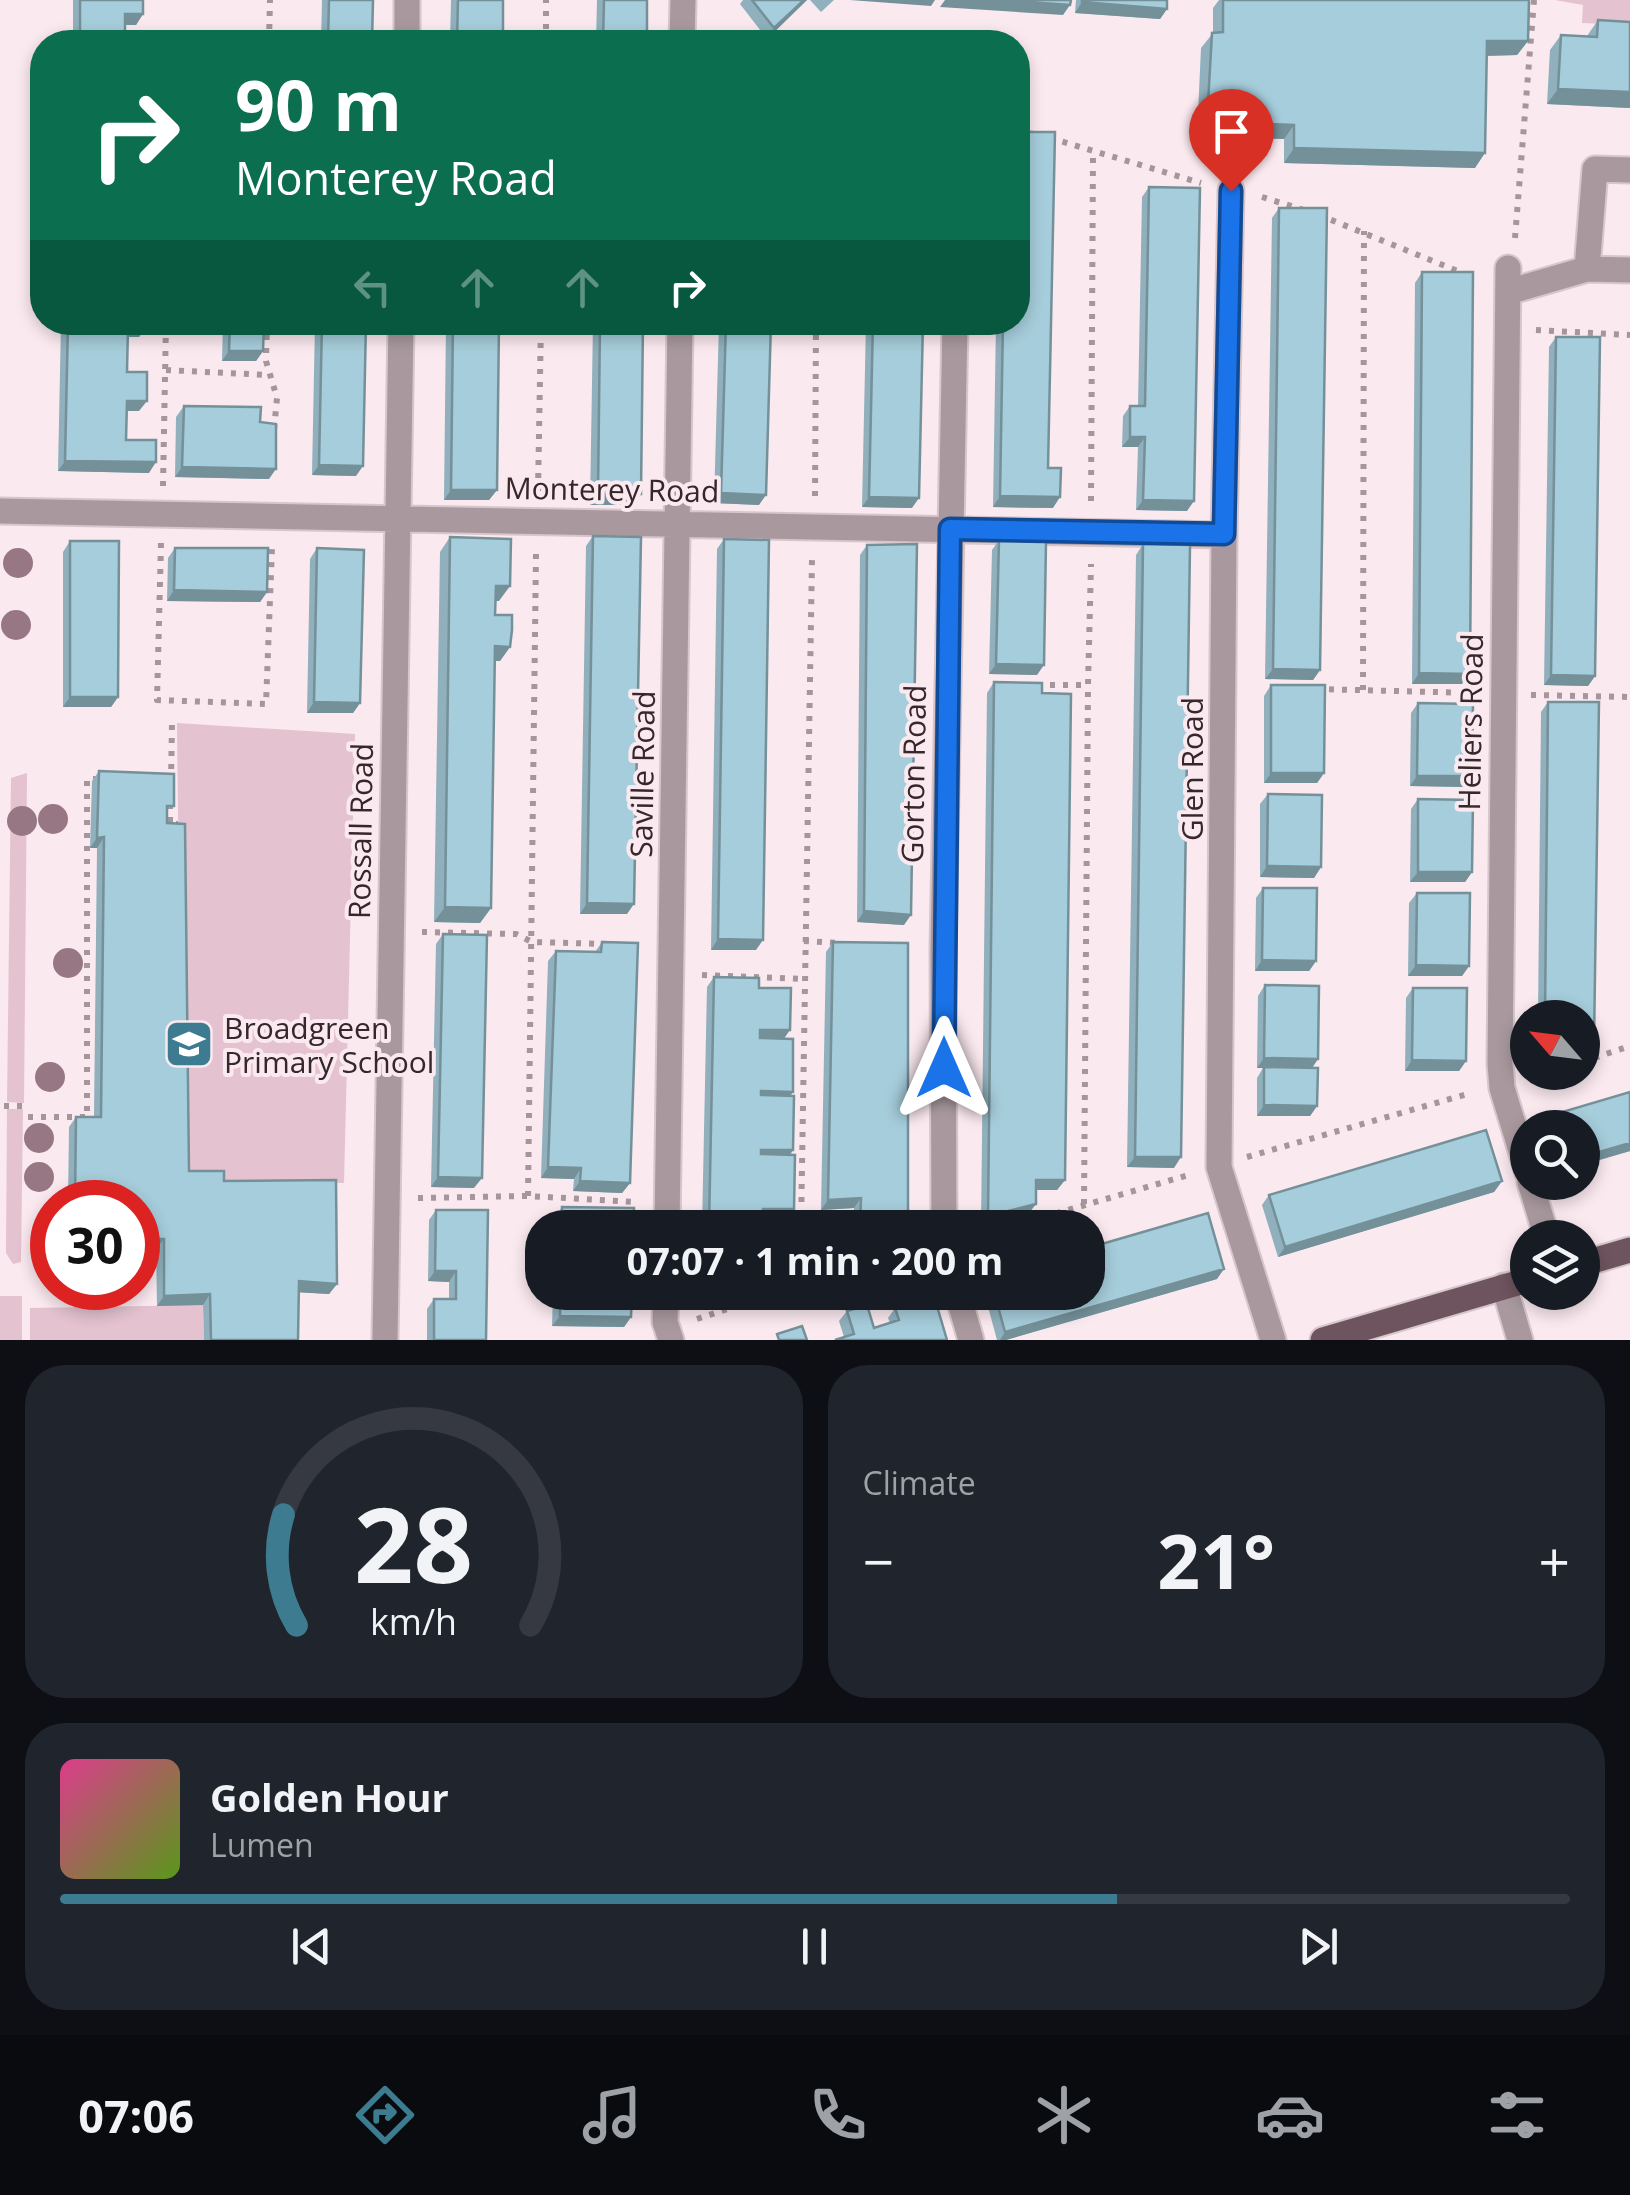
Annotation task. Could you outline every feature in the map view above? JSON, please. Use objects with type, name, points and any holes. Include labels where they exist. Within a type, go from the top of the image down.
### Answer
[{"type":"main road","points":[[1600,1259],[1630,1250]]},
{"type":"main road","points":[[1323,1340],[1510,1285]]},
{"type":"street","points":[[406,30],[407,0]]},
{"type":"street","points":[[682,30],[683,0]]},
{"type":"street","points":[[1587,269],[1595,170],[1630,170]]},
{"type":"street","name":"Glen Road","points":[[1231,191],[1224,534],[1220,1167],[1273,1340]]},
{"type":"street","points":[[1508,280],[1587,269],[1630,270]]},
{"type":"street","name":"Heliers Road","points":[[1508,280],[1502,1088],[1510,1114]]},
{"type":"street","name":"Rossall Road","points":[[384,1340],[401,335]]},
{"type":"street","name":"Saville Road","points":[[668,1210],[680,335]]},
{"type":"street","name":"Gorton Road","points":[[944,1210],[943,949],[956,335]]},
{"type":"street","name":"Monterey Road","points":[[0,511],[1224,534]]},
{"type":"street","points":[[962,1310],[971,1340]]},
{"type":"street","points":[[1518,1310],[1520,1340]]},
{"type":"path","points":[[269,30],[270,0]]},
{"type":"path","points":[[546,0],[546,30]]},
{"type":"path","points":[[1508,280],[1515,240],[1534,0]]},
{"type":"path","points":[[1084,1204],[1093,153]]},
{"type":"path","points":[[1363,690],[1364,231]]},
{"type":"path","points":[[1507,329],[1630,336]]},
{"type":"path","points":[[166,335],[157,700],[266,704],[273,516]]},
{"type":"path","points":[[266,335],[266,361],[277,398],[272,439]]},
{"type":"path","points":[[528,1196],[541,335]]},
{"type":"path","points":[[801,1210],[804,941],[816,526],[816,335]]},
{"type":"path","points":[[166,370],[270,374]]},
{"type":"path","points":[[1029,685],[1088,684]]},
{"type":"path","points":[[1310,689],[1630,697]]},
{"type":"path","points":[[172,723],[170,824],[184,824],[184,830]]},
{"type":"path","points":[[28,1117],[87,1117],[87,779],[104,779]]},
{"type":"path","points":[[154,780],[170,780]]},
{"type":"path","points":[[391,932],[516,934],[532,942],[671,943]]},
{"type":"path","points":[[804,941],[840,943]]},
{"type":"path","points":[[671,974],[804,979]]},
{"type":"path","points":[[1600,1056],[1630,1046]]},
{"type":"path","points":[[1064,1210],[1456,1095],[1510,1085]]},
{"type":"path","points":[[4,1106],[28,1106]]},
{"type":"path","points":[[387,1198],[528,1196],[631,1210]]},
{"type":"path","points":[[669,1334],[732,1310]]},
{"type":"shaded area","points":[[1555,0],[1630,0],[1630,25],[1582,23],[1583,5]]},
{"type":"shaded area","points":[[177,723],[355,734],[344,1183],[182,1181]]},
{"type":"shaded area","points":[[27,773],[24,1103],[7,1102],[11,778]]},
{"type":"shaded area","points":[[7,1109],[23,1109],[21,1262],[13,1264],[6,1253]]},
{"type":"shaded area","points":[[0,1296],[22,1296],[22,1340],[0,1340]]},
{"type":"shaded area","points":[[203,1305],[204,1340],[30,1340],[30,1310],[160,1310],[160,1306]]},
{"type":"building","points":[[80,0],[143,0],[143,14],[125,14],[125,30],[80,30]]},
{"type":"building","points":[[329,0],[373,0],[372,30],[328,30]]},
{"type":"building","points":[[458,0],[503,0],[503,30],[457,30]]},
{"type":"building","points":[[604,0],[647,0],[647,30],[603,30]]},
{"type":"building","points":[[752,0],[804,0],[774,28]]},
{"type":"building","points":[[999,0],[1071,0],[1070,5]]},
{"type":"building","points":[[1167,0],[1167,9],[1082,2]]},
{"type":"building","points":[[1223,0],[1529,0],[1528,41],[1487,41],[1485,153],[1294,148],[1294,125],[1207,121],[1212,33],[1223,32]]},
{"type":"building","points":[[1598,20],[1630,22],[1630,92],[1558,89],[1561,35],[1597,37]]},
{"type":"building","points":[[1030,132],[1055,132],[1048,468],[1061,468],[1060,497],[1000,496],[1003,335],[1030,335]]},
{"type":"building","points":[[1149,187],[1200,188],[1194,501],[1143,500],[1145,437],[1130,437],[1130,406],[1145,406]]},
{"type":"building","points":[[1279,208],[1327,208],[1320,670],[1273,669]]},
{"type":"building","points":[[1422,272],[1473,272],[1470,674],[1419,673]]},
{"type":"building","points":[[68,335],[128,335],[127,372],[147,372],[147,401],[127,401],[126,440],[156,440],[156,462],[65,461]]},
{"type":"building","points":[[230,335],[264,335],[263,351],[229,351]]},
{"type":"building","points":[[322,335],[366,335],[363,466],[319,465]]},
{"type":"building","points":[[453,335],[499,335],[497,490],[451,490]]},
{"type":"building","points":[[600,335],[643,335],[641,494],[598,494]]},
{"type":"building","points":[[726,335],[771,335],[766,495],[721,493]]},
{"type":"building","points":[[873,335],[923,335],[919,498],[869,497]]},
{"type":"building","points":[[1556,337],[1600,337],[1595,676],[1551,675]]},
{"type":"building","points":[[184,406],[261,407],[260,422],[276,424],[276,469],[182,467]]},
{"type":"building","points":[[593,536],[641,537],[634,904],[587,903]]},
{"type":"building","points":[[450,537],[511,539],[510,586],[496,586],[495,615],[512,615],[512,630],[510,647],[495,646],[491,908],[445,907]]},
{"type":"building","points":[[724,539],[769,540],[763,940],[718,939]]},
{"type":"building","points":[[999,540],[1046,541],[1044,665],[996,664]]},
{"type":"building","points":[[70,541],[119,541],[118,697],[70,697]]},
{"type":"building","points":[[917,544],[911,915],[864,911],[867,545]]},
{"type":"building","points":[[1143,544],[1190,545],[1181,1157],[1135,1157]]},
{"type":"building","points":[[175,548],[268,548],[267,592],[174,590]]},
{"type":"building","points":[[317,548],[364,550],[360,703],[314,702]]},
{"type":"building","points":[[994,682],[1042,683],[1042,693],[1071,694],[1065,1180],[1036,1180],[1036,1204],[988,1210]]},
{"type":"building","points":[[1271,685],[1325,685],[1324,773],[1271,773]]},
{"type":"building","points":[[1548,702],[1599,702],[1595,1000],[1545,1000]]},
{"type":"building","points":[[1418,703],[1473,704],[1472,776],[1417,776]]},
{"type":"building","points":[[99,771],[174,774],[174,806],[167,806],[167,823],[185,824],[189,1171],[224,1171],[224,1181],[336,1180],[337,1284],[299,1281],[298,1340],[211,1340],[210,1294],[164,1296],[160,1180],[75,1180],[76,1117],[101,1117],[104,837],[97,838]]},
{"type":"building","points":[[1268,794],[1322,795],[1321,867],[1267,866]]},
{"type":"building","points":[[1418,799],[1473,800],[1472,872],[1418,872]]},
{"type":"building","points":[[1263,888],[1317,888],[1316,961],[1262,960]]},
{"type":"building","points":[[1417,893],[1470,893],[1469,966],[1416,965]]},
{"type":"building","points":[[443,934],[487,935],[482,1178],[438,1177]]},
{"type":"building","points":[[602,942],[638,943],[630,1183],[580,1181],[581,1168],[548,1167],[556,951],[601,952]]},
{"type":"building","points":[[833,942],[908,943],[908,1210],[861,1210],[861,1198],[828,1200]]},
{"type":"building","points":[[714,977],[759,978],[759,988],[791,988],[790,1030],[760,1030],[760,1038],[793,1039],[793,1092],[761,1091],[761,1095],[794,1096],[793,1150],[761,1150],[761,1154],[795,1155],[794,1209],[709,1210]]},
{"type":"building","points":[[1265,985],[1319,986],[1318,1059],[1264,1058]]},
{"type":"building","points":[[1413,988],[1467,988],[1466,1061],[1412,1060]]},
{"type":"building","points":[[1264,1067],[1318,1068],[1317,1106],[1264,1105]]},
{"type":"building","points":[[1630,1092],[1630,1143],[1600,1152],[1600,1110],[1569,1110]]},
{"type":"building","points":[[1486,1130],[1502,1181],[1285,1247],[1269,1195]]},
{"type":"building","points":[[562,1207],[634,1208],[634,1210]]},
{"type":"building","points":[[436,1210],[488,1210],[486,1340],[434,1340],[434,1299],[456,1299],[456,1271],[435,1271]]},
{"type":"building","points":[[1208,1213],[1224,1269],[1105,1303],[1105,1243]]},
{"type":"building","points":[[560,1310],[631,1310],[631,1317],[560,1316]]},
{"type":"building","points":[[869,1310],[874,1328],[899,1320],[896,1310],[938,1310],[947,1340],[835,1340],[854,1334],[847,1311]]},
{"type":"building","points":[[999,1310],[1081,1310],[1005,1332]]},
{"type":"building","points":[[802,1326],[807,1340],[779,1340],[777,1334]]},
{"type":"place","name":"Broadgreen Primary School","points":[[189,1044]]},
{"type":"route","points":[[944,1068],[950,529],[1224,534],[1231,191]]}]
